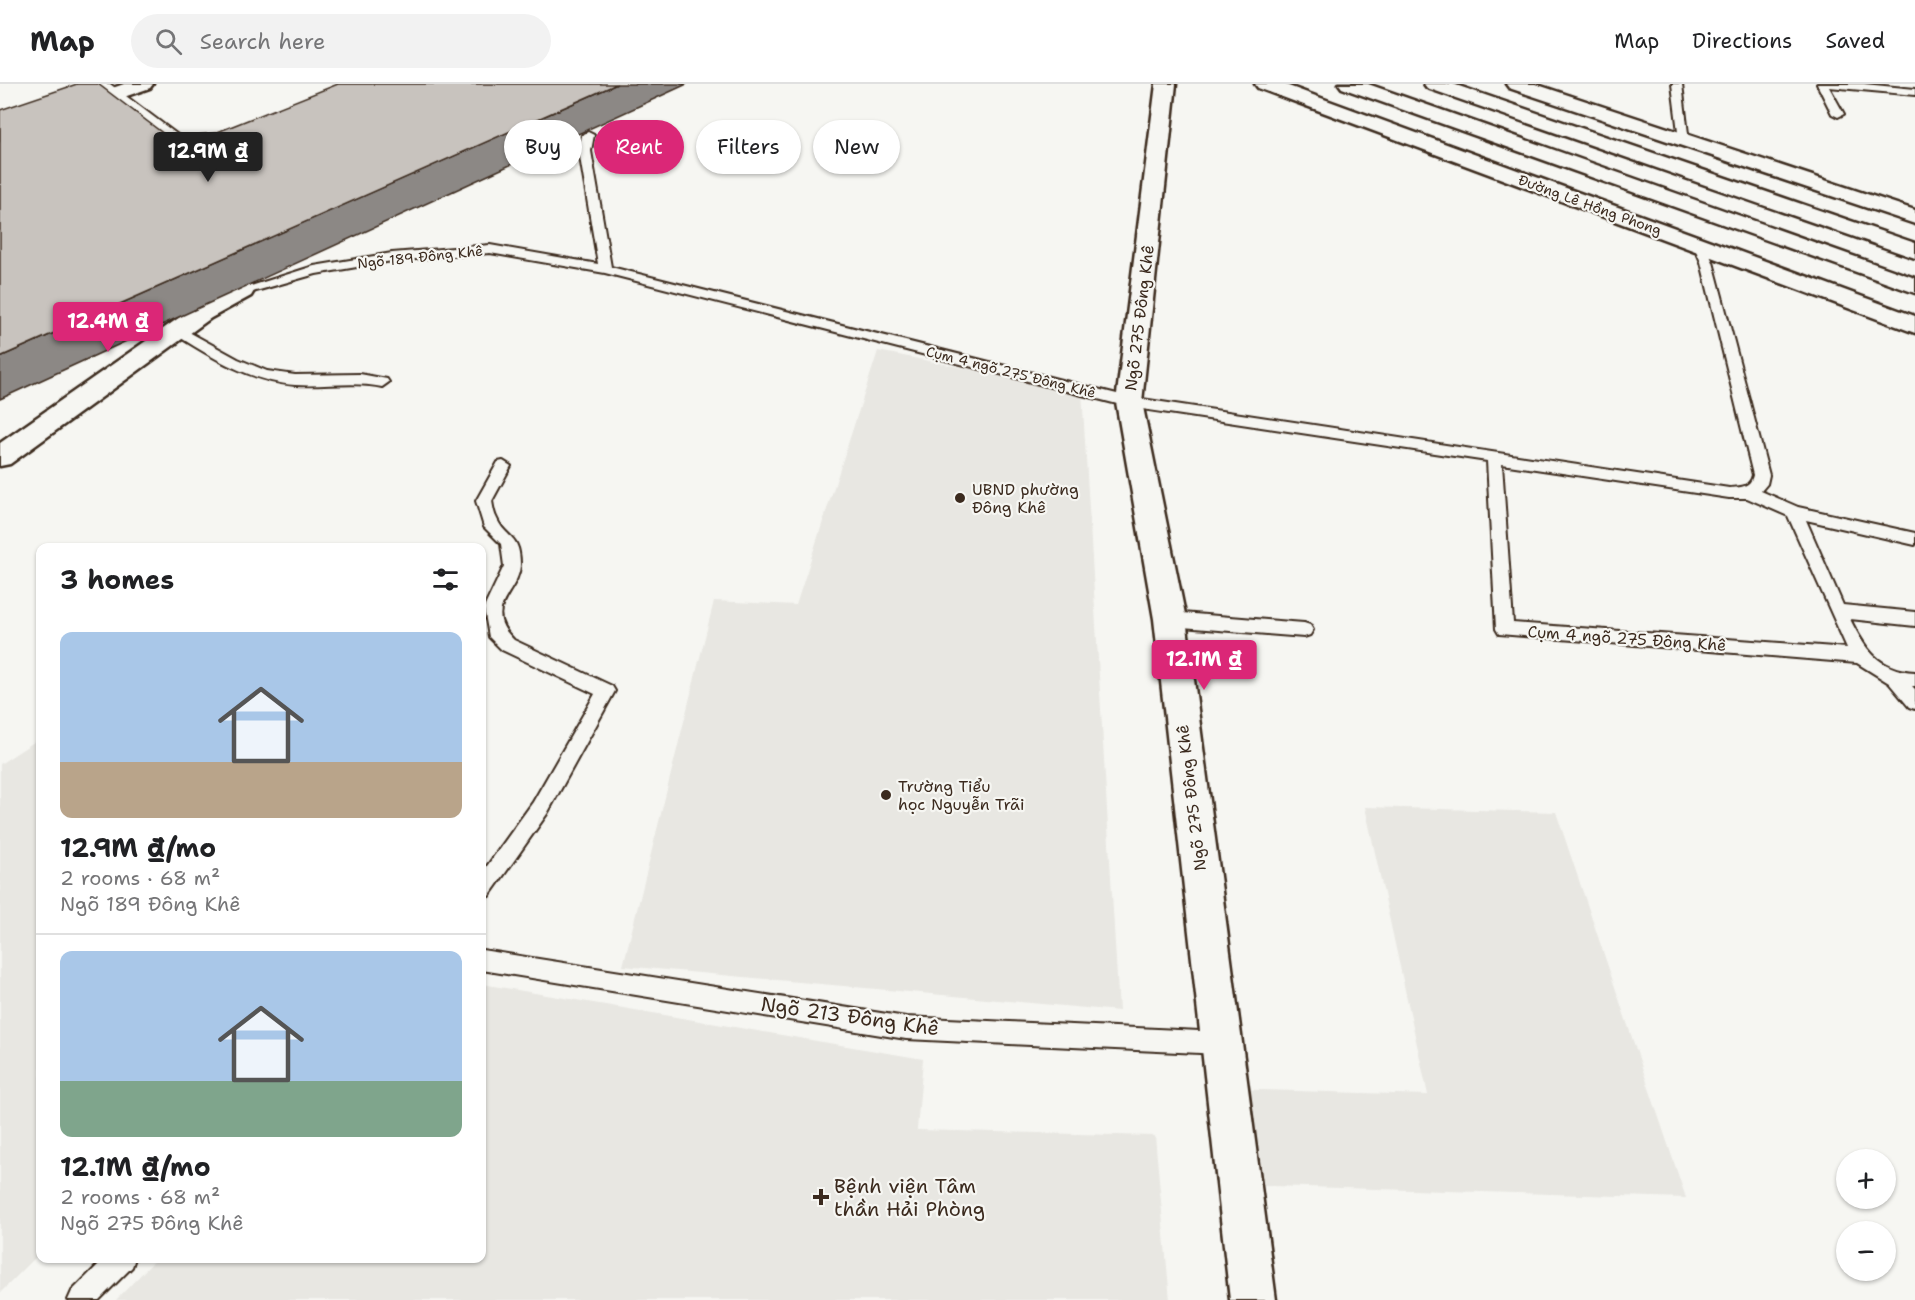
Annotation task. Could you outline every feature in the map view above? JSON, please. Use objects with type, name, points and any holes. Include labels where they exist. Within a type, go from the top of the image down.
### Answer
[{"type":"main road","points":[[0,134],[109,89],[142,84]]},
{"type":"main road","name":"Ngõ 275 Đông Khê","points":[[1166,84],[1129,402],[1170,619],[1253,1300]]},
{"type":"main road","name":"Đường Lê Hồng Phong","points":[[1265,84],[1915,325]]},
{"type":"main road","name":"Đường Lê Hồng Phong","points":[[1349,84],[1915,286]]},
{"type":"main road","points":[[1434,84],[1915,251]]},
{"type":"main road","points":[[1516,84],[1915,217]]},
{"type":"main road","name":"Ngõ 189 Đông Khê","points":[[0,457],[202,313],[242,291]]},
{"type":"lane","points":[[1677,84],[1685,140]]},
{"type":"lane","points":[[1822,84],[1838,114]]},
{"type":"lane","points":[[1829,84],[1915,92]]},
{"type":"lane","points":[[109,89],[201,156]]},
{"type":"lane","points":[[588,135],[585,151],[605,269]]},
{"type":"lane","points":[[1700,246],[1707,262],[1761,475],[1759,484],[1749,492]]},
{"type":"lane","name":"Ngõ 189 Đông Khê","points":[[242,291],[314,270],[381,259],[490,249],[605,269]]},
{"type":"lane","name":"Cụm 4 ngõ 275 Đông Khê","points":[[605,269],[1129,402],[1729,493],[1749,492],[1794,512],[1915,539]]},
{"type":"lane","points":[[178,330],[226,361],[269,376],[296,380],[369,379],[382,382]]},
{"type":"lane","name":"Cụm 4 ngõ 275 Đông Khê","points":[[1494,457],[1505,629],[1860,656],[1895,678],[1915,679]]},
{"type":"lane","points":[[486,883],[540,808],[606,691],[508,645],[495,633],[492,608],[512,566],[509,542],[490,523],[484,501],[503,466]]},
{"type":"lane","points":[[1794,512],[1837,611],[1860,656]]},
{"type":"lane","points":[[1837,611],[1915,619]]},
{"type":"lane","points":[[1170,619],[1304,630]]},
{"type":"lane","points":[[1895,678],[1915,702]]},
{"type":"lane","name":"Ngõ 213 Đông Khê","points":[[486,961],[906,1028],[1221,1043]]},
{"type":"lane","points":[[81,1300],[118,1263]]},
{"type":"shaded area","name":"Trường Tiểu học Nguyễn Trãi","points":[[878,351],[1082,391],[1119,1011],[623,966],[714,601],[796,605]]},
{"type":"shaded area","points":[[36,741],[36,1257],[0,1293],[0,764]]},
{"type":"shaded area","points":[[1365,807],[1556,812],[1686,1198],[1240,1185],[1229,1089],[1428,1095]]},
{"type":"shaded area","name":"Bệnh viện Tâm thần Hải Phòng","points":[[486,985],[923,1059],[917,1130],[1155,1136],[1170,1300],[116,1300],[152,1263],[486,1263]]},
{"type":"building","points":[[77,84],[98,84],[164,134],[178,137],[215,133],[338,84],[617,84],[536,120],[504,120],[504,134],[0,357],[0,110]]},
{"type":"place","name":"UBND phường Đông Khê","points":[[960,498]]},
{"type":"place","name":"Trường Tiểu học Nguyễn Trãi","points":[[886,795]]},
{"type":"place","name":"Bệnh viện Tâm thần Hải Phòng","points":[[821,1197]]}]
